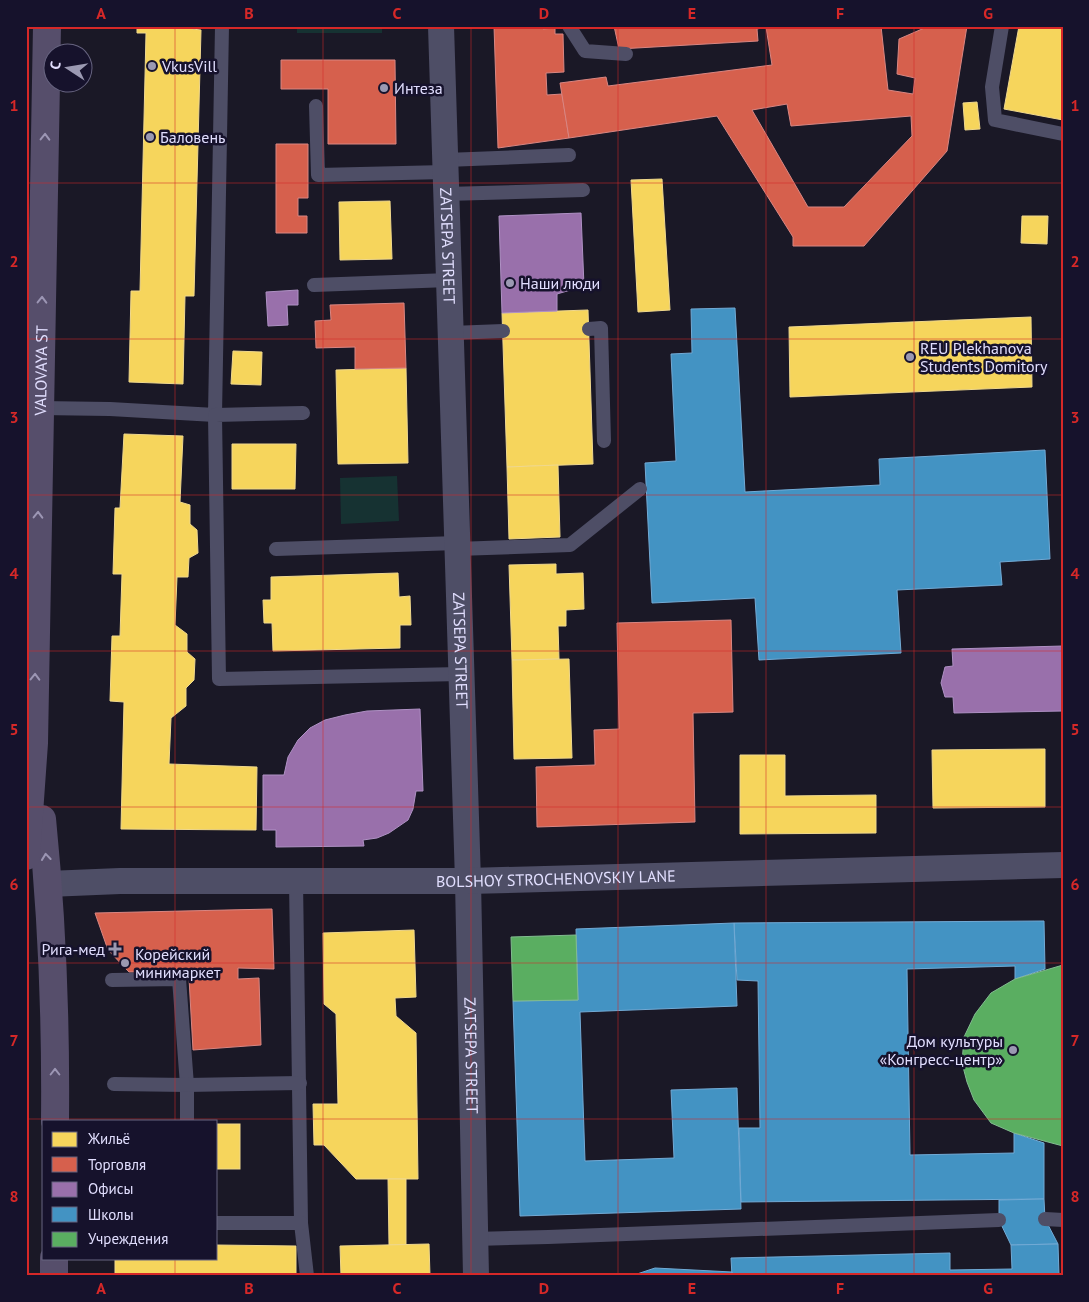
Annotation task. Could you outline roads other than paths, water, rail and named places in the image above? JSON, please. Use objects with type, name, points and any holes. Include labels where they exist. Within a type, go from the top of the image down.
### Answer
[{"type":"main road","name":"VALOVAYA ST","points":[[34,743],[48,26]]},
{"type":"main road","points":[[26,856],[34,743]]},
{"type":"main road","points":[[34,743],[48,884],[55,1047],[55,1120]]},
{"type":"main road","points":[[54,1260],[54,1276]]},
{"type":"street","name":"ZATSEPA STREET","points":[[441,26],[468,880],[476,1276]]},
{"type":"street","name":"BOLSHOY STROCHENOVSKIY LANE","points":[[48,884],[120,880],[468,880],[1063,866]]},
{"type":"lane","points":[[222,26],[215,415],[219,679],[461,674]]},
{"type":"lane","points":[[569,26],[584,51],[626,54]]},
{"type":"lane","points":[[1002,26],[992,87],[995,120],[1063,134]]},
{"type":"lane","points":[[316,106],[318,175],[446,175],[583,190]]},
{"type":"lane","points":[[446,175],[569,155]]},
{"type":"lane","points":[[314,285],[449,280]]},
{"type":"lane","points":[[589,329],[601,328],[604,442]]},
{"type":"lane","points":[[450,333],[503,332]]},
{"type":"lane","points":[[40,408],[110,409],[215,415],[303,413]]},
{"type":"lane","points":[[276,549],[570,545],[640,489]]},
{"type":"lane","points":[[296,881],[301,1223],[307,1276]]},
{"type":"lane","points":[[112,980],[178,979],[187,1085],[187,1120]]},
{"type":"lane","points":[[114,1084],[300,1083]]},
{"type":"lane","points":[[1045,1219],[1063,1220]]},
{"type":"lane","points":[[475,1238],[548,1237],[999,1220]]},
{"type":"lane","points":[[218,1223],[301,1223]]},
{"type":"place","name":"VkusVill","points":[[152,66]]},
{"type":"place","name":"Интеза","points":[[384,88]]},
{"type":"place","name":"Баловень","points":[[150,137]]},
{"type":"place","name":"Наши люди","points":[[510,283]]},
{"type":"place","name":"REU Plekhanova Students Domitory","points":[[910,357]]},
{"type":"place","name":"Рига-мед","points":[[115,949]]},
{"type":"place","name":"Корейский минимаркет","points":[[125,963]]},
{"type":"place","name":"Дом культуры «Конгресс-центр»","points":[[1013,1050]]}]
